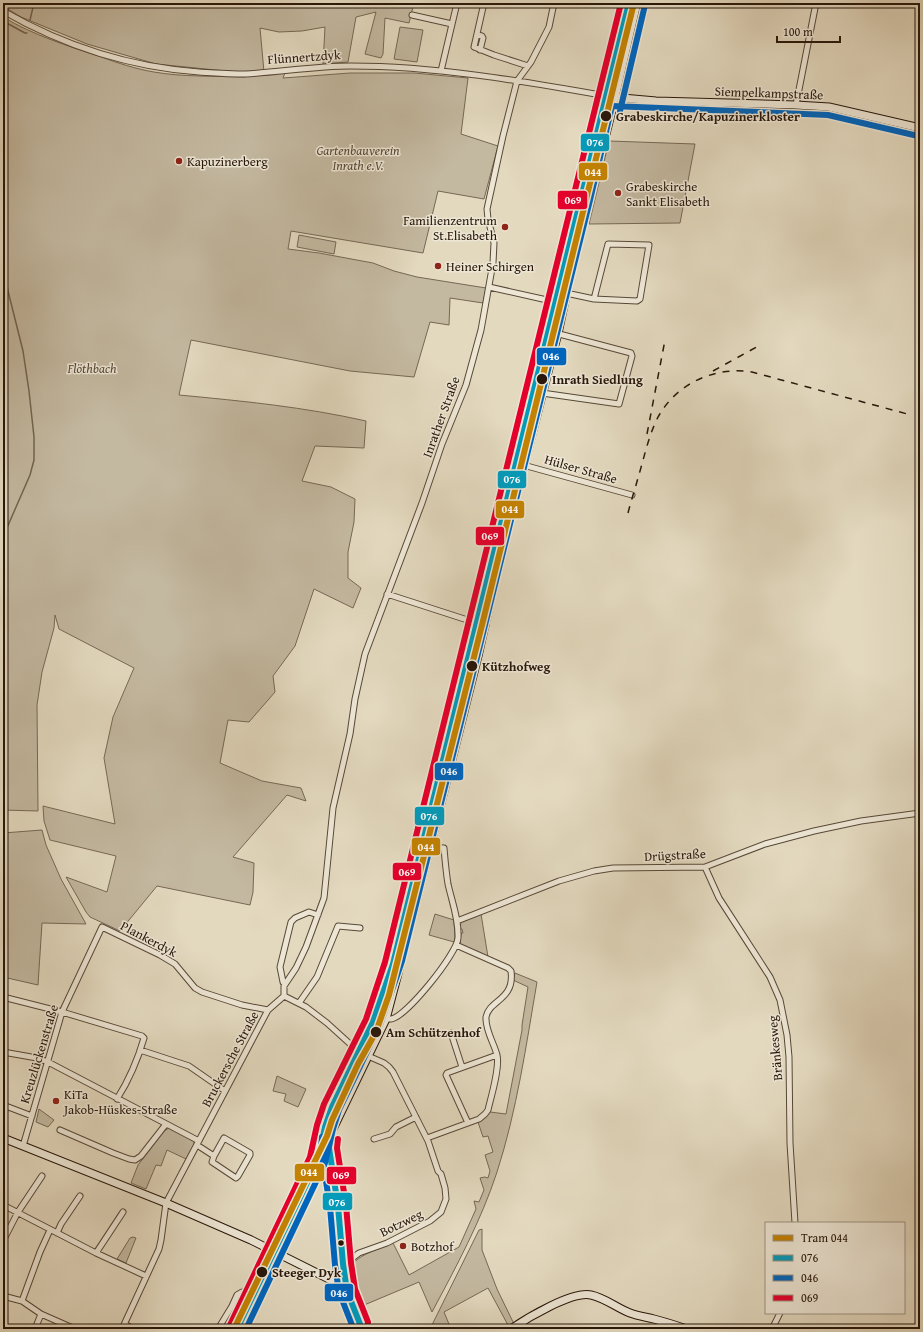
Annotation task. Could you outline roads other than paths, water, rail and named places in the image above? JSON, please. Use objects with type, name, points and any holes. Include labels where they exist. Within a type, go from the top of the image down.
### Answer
[{"type":"street","points":[[441,71],[457,3]]},
{"type":"street","points":[[484,3],[474,47],[528,66]]},
{"type":"street","name":"Inrather Straße","points":[[318,915],[324,898],[333,808],[343,771],[355,699],[365,654],[422,503],[442,444],[466,385],[481,330],[494,263],[494,243],[488,219],[488,203],[503,136],[517,81],[528,66],[548,28],[554,3]]},
{"type":"street","points":[[237,1329],[318,1160],[325,1127],[332,1106],[376,1014],[393,964],[629,3]]},
{"type":"street","name":"Hülser Straße","points":[[330,1160],[330,1135],[386,1019],[486,626],[498,566],[558,334],[566,293],[615,98],[637,3]]},
{"type":"street","points":[[796,105],[816,3]]},
{"type":"street","name":"Flünnertzdyk","points":[[3,11],[34,28],[85,49],[131,62],[169,69],[246,74],[350,66],[441,71],[517,81],[615,98]]},
{"type":"street","points":[[412,15],[452,24]]},
{"type":"street","name":"Siempelkampstraße","points":[[615,98],[829,107],[920,128]]},
{"type":"street","points":[[566,293],[594,299],[636,301],[640,299],[649,245],[608,244],[594,299]]},
{"type":"street","points":[[489,287],[556,302]]},
{"type":"street","points":[[542,393],[617,404],[620,403],[632,356],[631,352],[548,331]]},
{"type":"street","name":"Hülser Straße","points":[[516,463],[632,496]]},
{"type":"street","points":[[387,594],[486,626]]},
{"type":"street","name":"Drügstraße","points":[[456,921],[559,881],[594,871],[612,868],[705,867],[765,844],[814,831],[861,821],[920,813]]},
{"type":"street","points":[[376,1014],[386,1019],[393,1018],[414,1001],[439,973],[449,959],[458,940],[456,921],[448,883],[444,848],[430,847]]},
{"type":"street","name":"Bränkesweg","points":[[705,867],[719,898],[770,977],[780,1000],[787,1035],[789,1057],[790,1143],[795,1222]]},
{"type":"street","points":[[284,984],[296,968],[318,915],[309,912],[295,918],[291,922],[280,967],[284,984],[284,996],[299,1003],[327,1023],[359,1052]]},
{"type":"street","points":[[299,1003],[317,977],[338,926],[360,928]]},
{"type":"street","name":"Plankerdyk","points":[[102,927],[160,955],[175,964],[195,988],[202,992],[242,1005],[268,1010]]},
{"type":"street","name":"Kreuzlückenstraße","points":[[23,1146],[62,1012],[102,927]]},
{"type":"street","points":[[427,1138],[479,1119],[488,1110],[497,1065],[497,1055],[487,1025],[487,1016],[489,1010],[508,991],[511,975],[511,971],[508,968],[456,945]]},
{"type":"street","name":"Bruckersche Straße","points":[[124,1326],[159,1249],[166,1203],[268,1010],[284,996]]},
{"type":"street","points":[[3,997],[62,1012],[142,1036],[144,1038],[140,1050],[117,1099]]},
{"type":"street","points":[[451,1033],[462,1067]]},
{"type":"street","points":[[140,1050],[189,1066],[225,1091]]},
{"type":"street","points":[[3,1052],[37,1058],[48,1062],[166,1124],[198,1143],[214,1156]]},
{"type":"street","name":"Botzweg","points":[[343,1264],[359,1253],[387,1243],[430,1222],[441,1212],[446,1199],[445,1188],[427,1138],[389,1067],[359,1052]]},
{"type":"street","points":[[468,1123],[446,1075],[448,1072],[497,1055]]},
{"type":"street","points":[[3,1105],[32,1116]]},
{"type":"street","points":[[374,1139],[390,1134],[396,1127],[416,1117]]},
{"type":"street","points":[[60,1130],[124,1157],[135,1160],[141,1156],[166,1124]]},
{"type":"street","points":[[3,1138],[166,1203],[250,1240],[331,1280],[347,1291]]},
{"type":"street","points":[[224,1138],[250,1153],[236,1178],[212,1162],[214,1156],[224,1138]]},
{"type":"street","points":[[318,1160],[320,1157],[326,1156],[330,1160],[338,1206],[347,1291],[360,1328]]},
{"type":"street","points":[[3,1241],[18,1212],[42,1176]]},
{"type":"street","points":[[57,1234],[61,1224],[80,1196]]},
{"type":"street","points":[[3,1205],[57,1234],[146,1276]]},
{"type":"street","points":[[96,1253],[123,1212]]},
{"type":"street","points":[[22,1301],[40,1252],[50,1230]]},
{"type":"street","points":[[218,1329],[237,1295],[242,1292],[252,1297]]},
{"type":"street","points":[[511,1329],[538,1312],[583,1294],[598,1297],[631,1313],[686,1329]]},
{"type":"street","points":[[3,1296],[22,1301],[41,1314],[75,1329]]},
{"type":"street","points":[[35,1329],[41,1314]]},
{"type":"street","points":[[772,1329],[780,1314]]},
{"type":"street","points":[[124,1326],[133,1329]]},
{"type":"waterway","name":"Flöthbach","points":[[30,20],[34,3]]},
{"type":"waterway","name":"Flöthbach","points":[[3,21],[27,33]]},
{"type":"waterway","name":"Flöthbach","points":[[3,205],[6,209],[5,279],[23,351],[34,437],[34,460],[30,475],[3,537]]},
{"type":"railway","points":[[647,434],[665,340]]},
{"type":"railway","points":[[713,371],[762,344]]},
{"type":"railway","points":[[628,513],[657,419],[674,396],[685,387],[710,375],[724,372],[752,372],[911,415]]},
{"type":"tram line","name":"044","points":[[234,1329],[327,1136],[332,1120],[358,1064],[376,1032],[389,995],[482,625],[634,3]]},
{"type":"place","name":"Grabeskirche/Kapuzinerkloster","points":[[606,116]]},
{"type":"place","name":"Kapuzinerberg","points":[[179,161]]},
{"type":"place","name":"Grabeskirche Sankt Elisabeth","points":[[618,193]]},
{"type":"place","name":"Familienzentrum St.Elisabeth","points":[[505,227]]},
{"type":"place","name":"Heiner Schirgen","points":[[438,266]]},
{"type":"place","name":"Inrath Siedlung","points":[[542,379]]},
{"type":"place","name":"Kützhofweg","points":[[472,666]]},
{"type":"place","name":"Am Schützenhof","points":[[376,1032]]},
{"type":"place","name":"KiTa Jakob-Hüskes-Straße","points":[[56,1101]]},
{"type":"place","name":"Botzhof","points":[[403,1246]]},
{"type":"place","name":"Steeger Dyk","points":[[262,1272]]},
{"type":"park label","name":"Gartenbauverein Inrath e.V.","points":[[358,158]]}]
